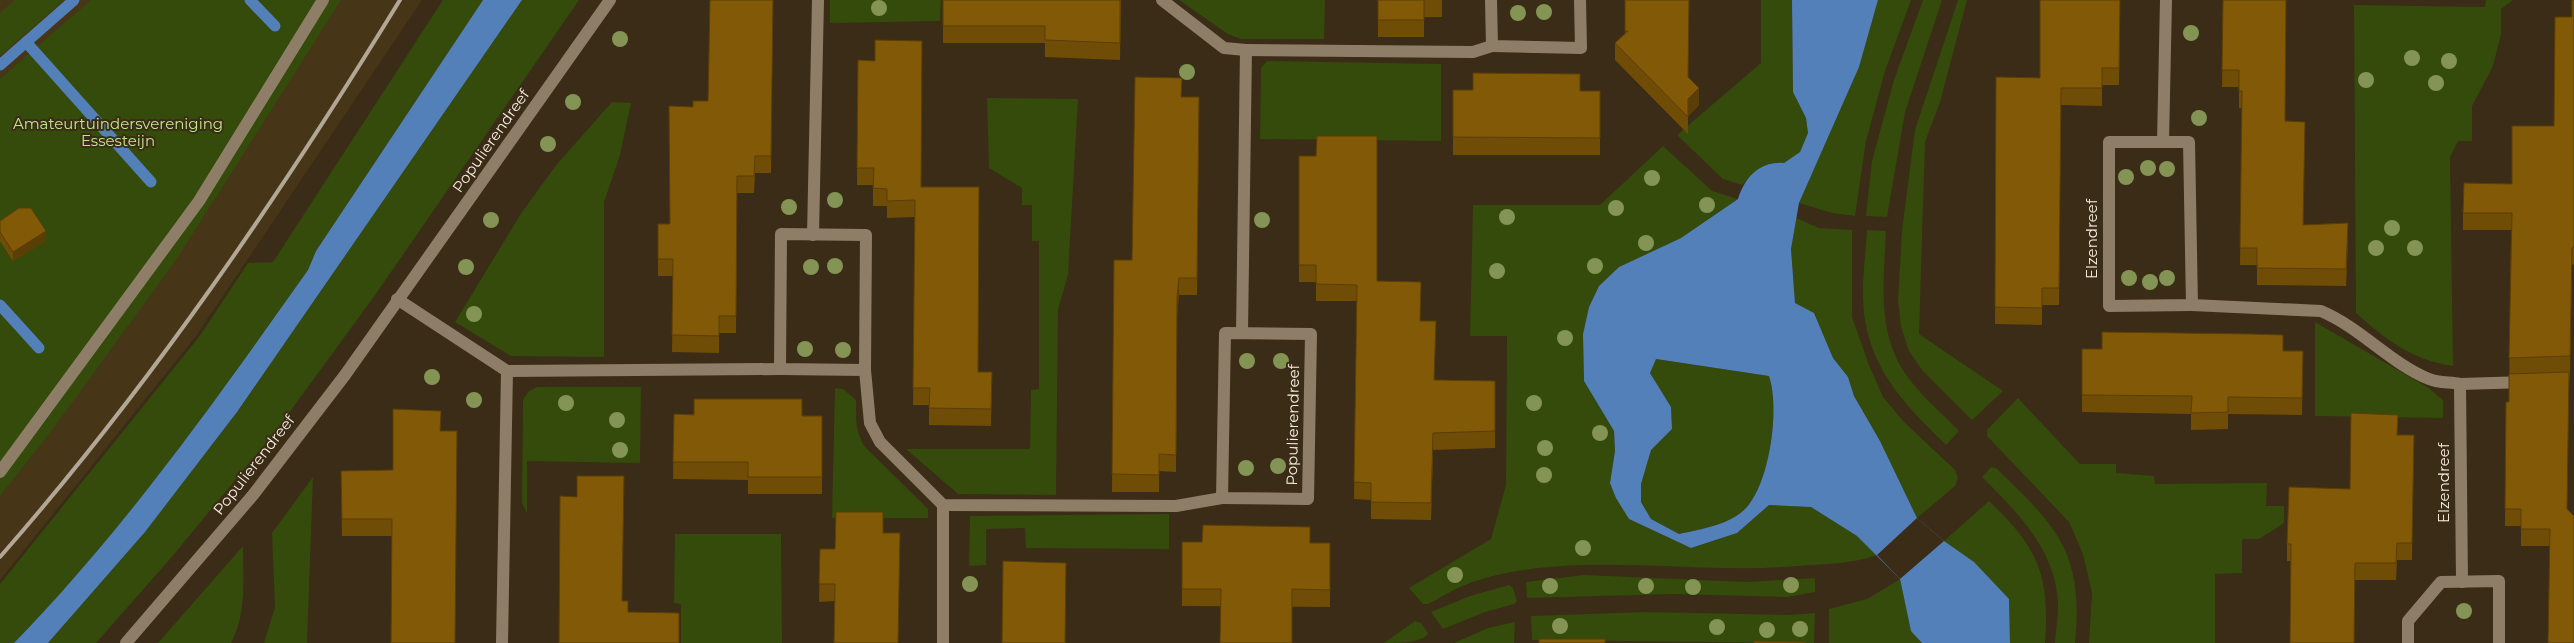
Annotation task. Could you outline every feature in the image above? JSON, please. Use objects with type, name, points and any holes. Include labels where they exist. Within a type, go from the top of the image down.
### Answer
[{"type":"street","points":[[0,472],[199,202],[323,0]]},
{"type":"street","name":"Populierendreef","points":[[126,643],[253,494],[345,375],[610,0]]},
{"type":"street","points":[[813,235],[818,0]]},
{"type":"street","points":[[1162,0],[1224,48],[1246,50],[1473,52],[1492,46],[1581,48],[1580,0]]},
{"type":"street","points":[[1492,0],[1492,46]]},
{"type":"street","points":[[2163,142],[2166,0]]},
{"type":"street","points":[[1242,333],[1246,50]]},
{"type":"street","name":"Elzendreef","points":[[2192,305],[2189,142],[2109,142],[2109,306],[2192,305],[2321,311],[2341,319],[2401,363],[2430,380],[2460,384],[2536,382]]},
{"type":"street","points":[[780,369],[781,234],[866,235],[865,370],[870,423],[880,442],[943,505],[943,643]]},
{"type":"street","points":[[397,299],[507,372],[865,370]]},
{"type":"street","name":"Populierendreef","points":[[943,505],[1176,506],[1222,498],[1308,499],[1310,334],[1225,333],[1222,498]]},
{"type":"street","points":[[502,643],[507,372]]},
{"type":"street","name":"Elzendreef","points":[[2460,384],[2462,582]]},
{"type":"street","points":[[2408,643],[2408,621],[2441,582],[2499,581],[2499,643]]},
{"type":"shaded area","name":"Amateurtuindersvereniging Essesteijn","points":[[0,0],[422,0],[196,336],[0,580]]},
{"type":"green space","points":[[15,0],[64,0],[0,56],[0,13]]},
{"type":"green space","name":"Amateurtuindersvereniging Essesteijn","points":[[91,0],[341,0],[178,257],[53,429],[0,496],[0,79]]},
{"type":"green space","points":[[443,0],[483,0],[316,251],[308,270],[204,415],[132,509],[55,600],[14,643],[0,643],[0,584],[199,337],[248,263],[273,262]]},
{"type":"green space","points":[[522,0],[579,0],[373,298],[275,432],[170,559],[96,643],[48,643],[145,532],[237,412]]},
{"type":"green space","points":[[830,0],[941,0],[940,21],[830,23]]},
{"type":"green space","points":[[1179,0],[1325,0],[1324,39],[1241,39],[1228,34]]},
{"type":"green space","points":[[1761,0],[1792,0],[1793,92],[1806,118],[1808,133],[1800,152],[1784,163],[1765,165],[1742,185],[1723,179],[1677,135],[1761,63]]},
{"type":"green space","points":[[1878,0],[1911,0],[1885,71],[1866,141],[1855,216],[1832,213],[1799,203],[1859,67]]},
{"type":"green space","points":[[1923,0],[1942,0],[1905,112],[1887,217],[1866,216],[1872,161],[1894,80]]},
{"type":"green space","points":[[1958,0],[1967,0],[1940,102],[1925,142],[1919,334],[2003,391],[1972,420],[1922,370],[1909,351],[1901,327],[1898,300],[1902,230],[1915,130]]},
{"type":"green space","points":[[2486,0],[2513,0],[2501,9],[2501,34],[2493,66],[2472,106],[2472,141],[2458,141],[2450,157],[2453,366],[2412,354],[2378,332],[2356,313],[2354,5],[2485,7]]},
{"type":"green space","points":[[1267,61],[1441,64],[1441,141],[1260,139],[1261,68]]},
{"type":"green space","points":[[987,98],[1078,99],[1068,275],[1058,309],[1056,495],[958,494],[906,449],[1030,449],[1031,390],[1039,389],[1039,241],[1032,241],[1032,205],[1022,205],[1022,188],[989,168]]},
{"type":"green space","points":[[612,102],[631,103],[620,155],[604,202],[604,357],[511,356],[455,322],[522,212],[557,164]]},
{"type":"green space","points":[[1663,146],[1712,191],[1738,199],[1681,238],[1619,267],[1599,286],[1589,307],[1583,334],[1584,381],[1614,431],[1615,451],[1610,483],[1629,519],[1691,548],[1737,533],[1769,505],[1811,507],[1857,536],[1877,555],[1838,563],[1758,568],[1629,565],[1544,567],[1503,574],[1465,585],[1428,604],[1423,604],[1409,588],[1491,539],[1506,485],[1507,336],[1470,336],[1473,205],[1600,205]]},
{"type":"green space","points":[[1796,218],[1819,228],[1852,230],[1852,317],[1869,365],[1883,397],[1903,421],[1955,470],[1958,478],[1955,486],[1917,518],[1880,441],[1854,396],[1848,377],[1833,358],[1814,313],[1795,303],[1791,249]]},
{"type":"green space","points":[[1867,230],[1886,231],[1884,306],[1890,342],[1907,376],[1959,431],[1946,445],[1901,397],[1879,362],[1871,343],[1865,322],[1863,299]]},
{"type":"green space","points":[[2315,322],[2427,387],[2443,400],[2443,418],[2315,416]]},
{"type":"green space","points":[[1655,359],[1769,376],[1772,390],[1773,425],[1767,463],[1754,496],[1746,508],[1732,519],[1706,528],[1679,534],[1651,519],[1641,502],[1641,484],[1651,449],[1672,429],[1671,407],[1650,373]]},
{"type":"green space","points":[[537,387],[641,387],[640,463],[527,461],[527,513],[522,503],[523,400],[529,391]]},
{"type":"green space","points":[[835,388],[843,389],[856,400],[858,430],[865,447],[928,509],[928,518],[832,518]]},
{"type":"green space","points":[[2018,398],[2080,464],[2116,464],[2116,473],[2154,476],[2155,484],[2267,483],[2266,506],[2284,506],[2284,523],[2259,539],[2242,539],[2242,573],[2215,574],[2215,643],[2089,643],[2092,593],[2083,554],[2069,522],[1987,436],[1987,430]]},
{"type":"green space","points":[[1991,467],[1996,468],[2035,507],[2050,525],[2062,544],[2070,563],[2075,586],[2077,612],[2075,643],[2055,643],[2058,604],[2056,585],[2050,566],[2033,534],[2009,504],[1982,477]]},
{"type":"green space","points":[[313,477],[307,643],[264,643],[275,607],[272,533]]},
{"type":"green space","points":[[1989,501],[2019,533],[2030,548],[2037,564],[2045,599],[2045,643],[2010,643],[2009,599],[1944,541]]},
{"type":"green space","points":[[1169,514],[1169,549],[1026,548],[1025,528],[986,529],[986,565],[969,566],[970,516]]},
{"type":"green space","points":[[675,534],[781,534],[782,643],[681,643],[681,604],[674,603]]},
{"type":"green space","points":[[243,546],[242,608],[240,620],[231,643],[158,643]]},
{"type":"green space","points":[[1584,575],[1747,582],[1815,578],[1815,592],[1787,597],[1672,594],[1527,598],[1526,582]]},
{"type":"green space","points":[[1900,579],[1911,630],[1922,643],[1829,643],[1829,609],[1867,599]]},
{"type":"green space","points":[[1509,585],[1513,588],[1517,601],[1514,604],[1485,612],[1443,629],[1431,612],[1470,596]]},
{"type":"green space","points":[[1645,612],[1790,615],[1815,613],[1814,643],[1532,640],[1531,616]]},
{"type":"green space","points":[[1415,621],[1421,623],[1428,633],[1421,639],[1409,642],[1384,643]]},
{"type":"green space","points":[[1515,622],[1514,643],[1454,643],[1488,628]]},
{"type":"water","points":[[483,0],[522,0],[237,412],[145,532],[48,643],[14,643],[94,555],[204,415],[308,270],[316,251]]},
{"type":"water","points":[[1792,0],[1878,0],[1859,67],[1799,203],[1791,249],[1795,303],[1814,313],[1833,358],[1848,377],[1854,396],[1880,441],[1917,518],[1944,541],[1974,562],[2009,599],[2010,643],[1922,643],[1911,631],[1900,579],[1857,536],[1811,507],[1769,505],[1737,533],[1691,548],[1629,519],[1616,498],[1610,483],[1615,451],[1614,431],[1584,381],[1583,334],[1589,307],[1599,286],[1619,267],[1681,238],[1738,199],[1749,177],[1755,172],[1768,165],[1784,163],[1800,152],[1808,133],[1806,118],[1793,92]],"holes":[[[1656,359],[1769,376],[1773,406],[1771,444],[1761,481],[1746,508],[1732,519],[1706,528],[1679,534],[1651,519],[1641,502],[1641,484],[1651,450],[1672,429],[1671,407],[1650,373]]]},
{"type":"pier","points":[[1917,518],[1944,541],[1900,579],[1877,555]]},
{"type":"building","points":[[710,0],[773,0],[771,156],[755,156],[754,176],[737,176],[736,316],[719,316],[719,336],[672,335],[673,259],[658,259],[658,224],[670,224],[669,106],[693,107],[693,101],[708,101]]},
{"type":"building","points":[[943,0],[1120,0],[1120,43],[1045,40],[1045,26],[943,26]]},
{"type":"building","points":[[1378,0],[1424,0],[1424,20],[1378,20]]},
{"type":"building","points":[[1625,0],[1689,0],[1688,77],[1699,88],[1688,99],[1688,117],[1615,43],[1628,31],[1625,31]]},
{"type":"building","points":[[2040,0],[2120,0],[2119,68],[2102,68],[2102,88],[2061,88],[2059,288],[2042,288],[2042,308],[1995,307],[1996,77],[2040,78]]},
{"type":"building","points":[[2223,0],[2286,0],[2285,121],[2305,122],[2303,225],[2348,223],[2346,269],[2257,268],[2257,248],[2240,248],[2242,91],[2239,91],[2239,70],[2222,70]]},
{"type":"building","points":[[2572,0],[2574,0],[2574,247],[2572,248],[2570,356],[2509,358],[2512,213],[2463,213],[2464,183],[2512,184],[2512,126],[2554,126],[2555,17],[2572,17]]},
{"type":"building","points":[[875,40],[922,41],[921,187],[979,187],[978,372],[992,372],[991,409],[929,408],[930,388],[913,388],[915,200],[887,201],[887,189],[873,188],[874,168],[857,168],[858,60],[875,61]]},
{"type":"building","points":[[1473,73],[1580,74],[1580,91],[1600,91],[1600,138],[1453,137],[1453,90],[1473,90]]},
{"type":"building","points":[[1135,77],[1182,78],[1181,97],[1199,97],[1197,278],[1179,278],[1177,298],[1176,455],[1159,454],[1159,475],[1112,474],[1114,260],[1132,260]]},
{"type":"building","points":[[1317,136],[1377,136],[1377,281],[1421,282],[1420,321],[1436,321],[1434,380],[1495,381],[1495,431],[1433,433],[1431,503],[1371,502],[1371,483],[1354,482],[1357,285],[1316,284],[1316,265],[1299,265],[1299,156],[1316,156]]},
{"type":"building","points":[[19,208],[31,208],[46,231],[13,252],[0,232],[0,221]]},
{"type":"building","points":[[2102,332],[2283,335],[2283,351],[2303,351],[2302,398],[2228,397],[2228,412],[2191,413],[2192,396],[2082,395],[2082,349],[2102,349]]},
{"type":"building","points":[[2569,372],[2567,509],[2574,516],[2574,643],[2548,643],[2550,529],[2521,529],[2521,509],[2505,509],[2506,402],[2509,402],[2509,374]]},
{"type":"building","points":[[694,399],[802,399],[802,416],[822,416],[822,477],[748,477],[748,462],[673,462],[674,414],[694,415]]},
{"type":"building","points":[[393,409],[441,411],[440,431],[457,431],[455,643],[391,643],[392,519],[342,519],[341,471],[393,470]]},
{"type":"building","points":[[2351,413],[2398,415],[2397,435],[2414,435],[2412,543],[2397,543],[2396,563],[2355,563],[2354,643],[2290,643],[2291,544],[2287,544],[2289,487],[2350,489]]},
{"type":"building","points":[[577,476],[624,476],[622,601],[628,601],[628,612],[679,613],[679,643],[559,643],[560,496],[577,497]]},
{"type":"building","points":[[836,512],[883,512],[883,533],[900,533],[898,643],[834,643],[835,584],[819,584],[820,549],[835,549]]},
{"type":"building","points":[[1203,525],[1310,527],[1310,543],[1330,543],[1330,590],[1292,589],[1292,643],[1220,643],[1221,589],[1182,589],[1182,542],[1202,542]]},
{"type":"building","points":[[1003,561],[1066,563],[1065,643],[1002,643]]},
{"type":"building","points":[[1539,639],[1605,639],[1605,643],[1539,643]]},
{"type":"building","points":[[1754,641],[1806,642],[1806,643],[1754,643]]},
{"type":"waterway","points":[[0,65],[74,0]]},
{"type":"waterway","points":[[250,0],[275,26]]},
{"type":"waterway","points":[[26,42],[151,182]]},
{"type":"waterway","points":[[0,305],[39,348]]},
{"type":"railway","points":[[0,557],[56,492],[109,425],[212,287],[309,145],[400,0]]}]
